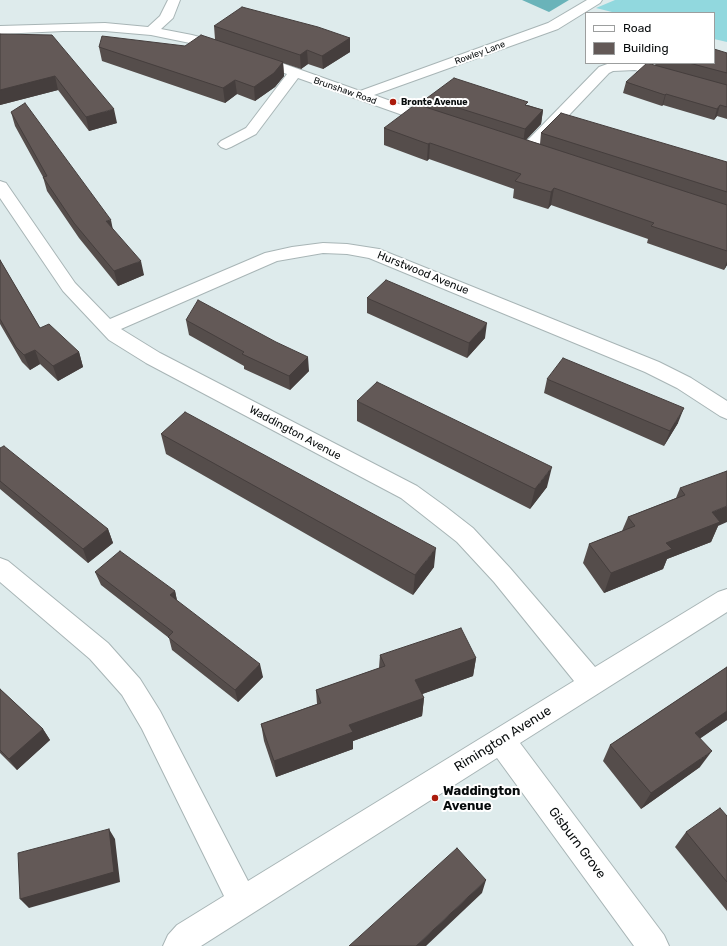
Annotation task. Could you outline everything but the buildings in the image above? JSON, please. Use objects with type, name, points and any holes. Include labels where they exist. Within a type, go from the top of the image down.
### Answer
[{"type":"street","points":[[151,31],[166,18],[174,0]]},
{"type":"street","name":"Rowley Lane","points":[[359,96],[554,26],[596,0]]},
{"type":"street","name":"Brunshaw Road","points":[[0,30],[105,27],[151,31],[192,38],[444,124]]},
{"type":"street","points":[[526,151],[604,70],[611,67],[636,66],[727,92]]},
{"type":"street","points":[[226,144],[251,132],[295,73]]},
{"type":"street","points":[[559,117],[574,122]]},
{"type":"street","points":[[511,146],[540,156]]},
{"type":"street","name":"Waddington Avenue","points":[[0,186],[69,287],[116,335],[153,358],[408,492],[438,513],[465,535],[502,574],[592,683]]},
{"type":"street","name":"Hurstwood Avenue","points":[[108,327],[271,257],[323,248],[347,248],[374,254],[396,262],[652,367],[684,383],[727,410]]},
{"type":"street","points":[[0,568],[99,651],[131,687],[161,740],[243,902]]},
{"type":"street","name":"Rimington Avenue","points":[[179,946],[188,936],[727,599]]},
{"type":"street","name":"Gisburn Grove","points":[[501,740],[654,946]]},
{"type":"shaded area","points":[[522,0],[569,0],[549,12]]},
{"type":"shaded area","points":[[615,0],[727,0],[727,42],[715,39],[715,12],[612,12],[596,8]]},
{"type":"place","name":"Bronte Avenue","points":[[393,102]]},
{"type":"place","name":"Waddington Avenue","points":[[435,798]]}]
